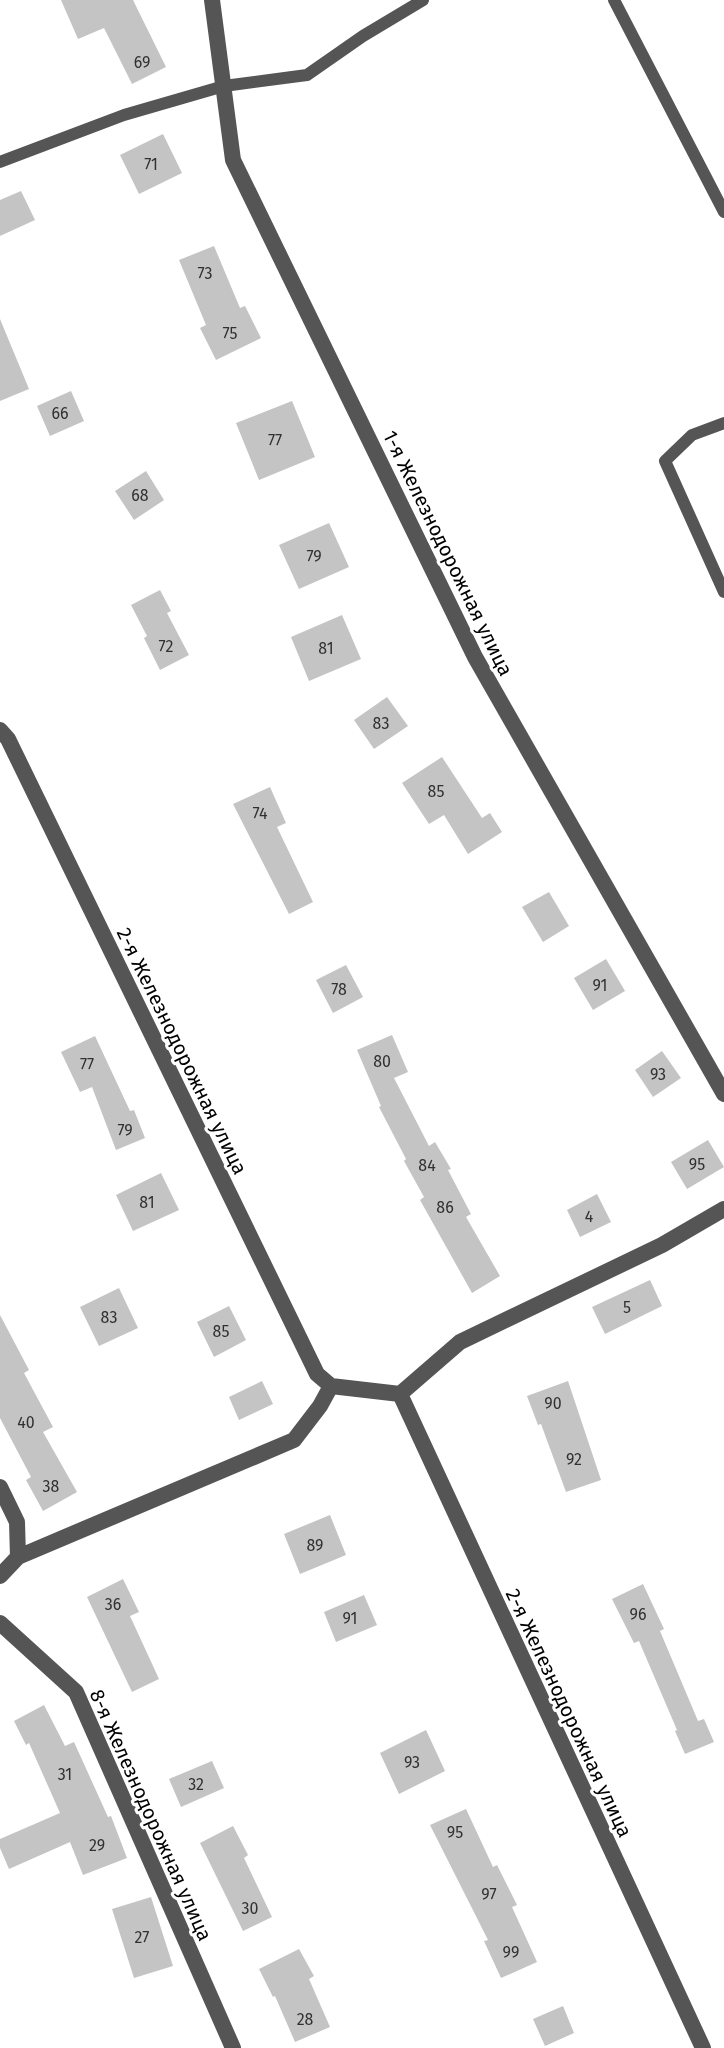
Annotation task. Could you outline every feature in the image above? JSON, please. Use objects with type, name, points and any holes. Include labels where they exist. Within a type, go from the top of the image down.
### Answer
[{"type":"street","name":"1-я Железнодорожная улица","points":[[212,0],[233,160],[475,657],[724,1094]]},
{"type":"street","name":"2-я Железнодорожная улица","points":[[0,730],[8,739],[317,1374],[331,1386]]},
{"type":"street","points":[[0,1576],[18,1557],[294,1440],[331,1386],[400,1394],[460,1342],[662,1245],[724,1209]]},
{"type":"street","name":"2-я Железнодорожная улица","points":[[400,1394],[703,2048]]},
{"type":"street","points":[[0,1487],[17,1522],[18,1557]]},
{"type":"street","name":"8-я Железнодорожная улица","points":[[0,1623],[76,1692],[233,2048]]},
{"type":"lane","points":[[0,162],[124,115],[224,86],[307,75],[423,0]]},
{"type":"lane","points":[[614,0],[724,212]]},
{"type":"lane","points":[[724,423],[692,435],[665,461],[724,592]]},
{"type":"building","points":[[61,0],[133,0],[166,67],[132,84],[104,28],[78,39]]},
{"type":"building","points":[[163,134],[182,173],[139,194],[120,155]]},
{"type":"building","points":[[21,191],[35,220],[0,236],[0,200]]},
{"type":"building","points":[[214,246],[240,308],[245,306],[261,338],[216,360],[200,328],[206,325],[179,260]]},
{"type":"building","points":[[0,319],[29,389],[0,401]]},
{"type":"building","points":[[71,391],[84,421],[50,436],[37,406]]},
{"type":"building","points":[[292,401],[315,457],[259,480],[236,423]]},
{"type":"building","points":[[146,471],[164,500],[134,520],[115,491]]},
{"type":"building","points":[[329,523],[349,567],[299,589],[279,545]]},
{"type":"building","points":[[160,590],[171,611],[167,613],[189,655],[160,670],[131,605]]},
{"type":"building","points":[[342,615],[361,659],[309,681],[291,637]]},
{"type":"building","points":[[387,697],[408,726],[374,749],[354,720]]},
{"type":"building","points":[[442,757],[482,818],[490,813],[502,832],[468,854],[444,815],[429,824],[402,783]]},
{"type":"building","points":[[270,787],[286,823],[277,827],[313,902],[289,914],[233,804]]},
{"type":"building","points":[[549,892],[569,926],[543,942],[522,907]]},
{"type":"building","points":[[606,959],[625,991],[593,1010],[574,978]]},
{"type":"building","points":[[346,965],[363,997],[333,1013],[316,980]]},
{"type":"building","points":[[392,1035],[408,1072],[394,1078],[429,1146],[435,1142],[451,1169],[448,1170],[471,1214],[466,1217],[500,1276],[472,1293],[420,1200],[424,1197],[379,1107],[357,1050]]},
{"type":"building","points":[[95,1036],[130,1111],[134,1110],[145,1138],[116,1150],[92,1087],[80,1092],[61,1052]]},
{"type":"building","points":[[662,1051],[681,1078],[653,1097],[635,1070]]},
{"type":"building","points":[[708,1140],[724,1167],[687,1189],[671,1162]]},
{"type":"building","points":[[161,1173],[179,1210],[133,1231],[116,1195]]},
{"type":"building","points":[[597,1194],[611,1222],[580,1237],[567,1210]]},
{"type":"building","points":[[650,1280],[662,1306],[605,1334],[592,1307]]},
{"type":"building","points":[[119,1288],[138,1328],[99,1346],[80,1307]]},
{"type":"building","points":[[229,1306],[246,1340],[214,1357],[197,1322]]},
{"type":"building","points":[[0,1315],[29,1370],[24,1373],[53,1427],[43,1432],[77,1492],[43,1511],[26,1480],[31,1477],[0,1418]]},
{"type":"building","points":[[262,1381],[273,1404],[239,1420],[229,1397]]},
{"type":"building","points":[[568,1381],[601,1480],[566,1492],[541,1424],[538,1425],[527,1396]]},
{"type":"building","points":[[330,1515],[346,1555],[300,1574],[284,1534]]},
{"type":"building","points":[[123,1579],[139,1612],[130,1616],[159,1679],[132,1692],[87,1597]]},
{"type":"building","points":[[643,1584],[664,1629],[660,1631],[698,1721],[704,1719],[714,1742],[685,1754],[639,1641],[634,1643],[612,1599]]},
{"type":"building","points":[[364,1595],[377,1625],[336,1642],[324,1612]]},
{"type":"building","points":[[44,1705],[65,1746],[74,1742],[108,1817],[111,1816],[127,1858],[83,1875],[70,1842],[9,1869],[0,1848],[0,1839],[60,1813],[29,1743],[26,1745],[14,1721]]},
{"type":"building","points":[[426,1730],[445,1771],[399,1794],[380,1753]]},
{"type":"building","points":[[212,1761],[224,1788],[181,1807],[169,1779]]},
{"type":"building","points":[[466,1809],[493,1867],[497,1865],[517,1905],[512,1907],[537,1962],[501,1978],[484,1941],[488,1940],[430,1825]]},
{"type":"building","points":[[233,1826],[248,1855],[244,1858],[272,1917],[243,1931],[200,1843]]},
{"type":"building","points":[[151,1897],[173,1966],[134,1978],[112,1909]]},
{"type":"building","points":[[299,1949],[314,1976],[309,1979],[330,2027],[295,2042],[275,1996],[259,1969]]},
{"type":"building","points":[[563,2006],[574,2033],[545,2046],[533,2019]]}]
